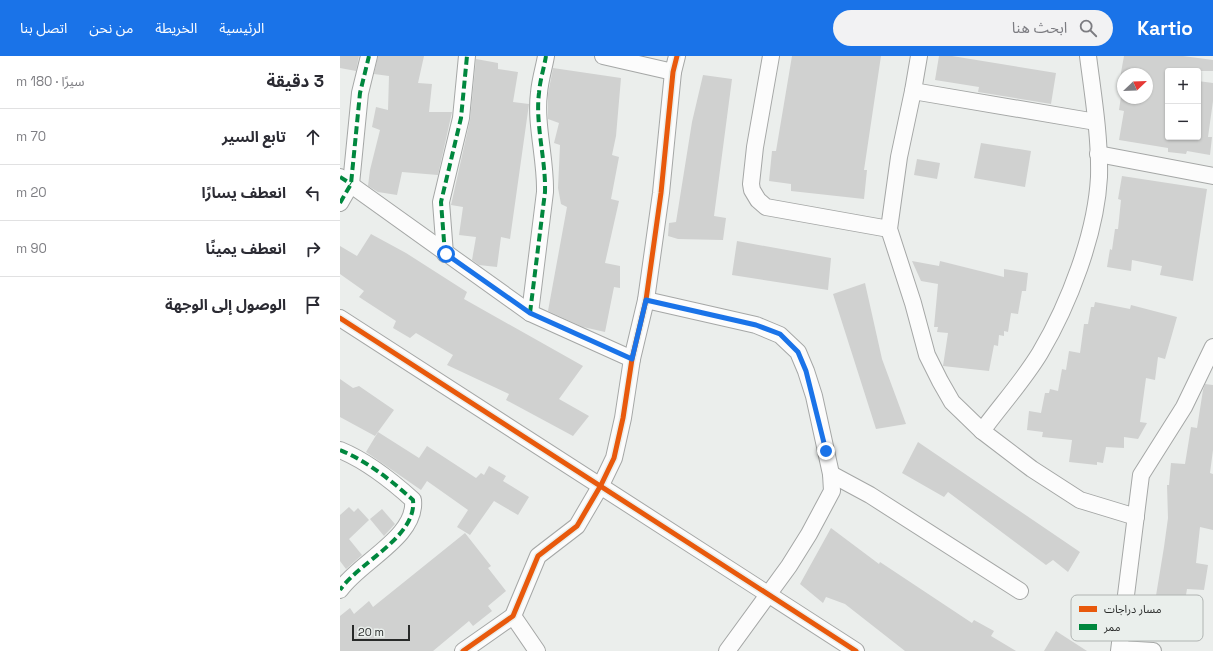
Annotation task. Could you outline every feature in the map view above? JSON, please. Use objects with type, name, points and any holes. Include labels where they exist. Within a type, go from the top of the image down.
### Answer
[{"type":"street","points":[[340,203],[360,93],[369,56]]},
{"type":"street","points":[[446,254],[441,202],[461,118],[467,56]]},
{"type":"street","points":[[530,313],[545,192],[546,172],[541,138],[538,93],[546,56]]},
{"type":"street","points":[[603,56],[673,72]]},
{"type":"street","points":[[463,651],[513,616],[538,556],[577,526],[601,485],[614,458],[623,418],[632,359],[646,300],[661,193],[673,72],[677,56]]},
{"type":"street","points":[[771,56],[752,163],[751,184],[758,200],[766,207],[889,229]]},
{"type":"street","points":[[919,56],[899,157],[889,229],[913,303],[927,355],[952,402],[982,431],[1032,469],[1080,500],[1136,517]]},
{"type":"street","points":[[982,431],[1040,354],[1079,271],[1091,227],[1099,178],[1096,122],[1088,56]]},
{"type":"street","points":[[913,90],[1096,122]]},
{"type":"street","points":[[1098,154],[1213,176]]},
{"type":"street","points":[[345,180],[530,313],[632,359]]},
{"type":"street","points":[[646,300],[756,325],[780,334],[798,352],[806,371],[831,474],[832,490],[827,502],[805,540],[768,596],[727,651]]},
{"type":"street","points":[[340,318],[601,485],[768,596],[856,651]]},
{"type":"street","points":[[1125,595],[1141,475],[1184,407],[1213,347]]},
{"type":"street","points":[[340,590],[403,531],[411,518],[414,508],[413,500],[395,485],[377,471],[341,451]]},
{"type":"street","points":[[831,474],[896,511],[1020,591]]},
{"type":"street","points":[[513,616],[537,651]]},
{"type":"street","points":[[1120,650],[1153,651]]},
{"type":"building","points":[[340,56],[359,56],[356,71],[340,68]]},
{"type":"building","points":[[378,56],[424,56],[418,83],[432,84],[429,112],[452,112],[438,175],[402,172],[397,195],[378,192],[368,186],[370,170],[380,130],[372,127],[376,107],[388,110],[389,76],[374,74]]},
{"type":"building","points":[[792,56],[881,56],[864,170],[867,170],[864,199],[791,191],[791,184],[769,181],[772,151],[776,151]]},
{"type":"building","points":[[939,56],[952,56],[1056,73],[1051,104],[978,92],[979,87],[935,80]]},
{"type":"building","points":[[1124,56],[1183,56],[1213,60],[1213,71],[1201,71],[1201,68],[1165,68],[1165,140],[1201,140],[1201,81],[1213,83],[1213,101],[1208,137],[1212,137],[1210,155],[1187,151],[1186,154],[1168,152],[1168,148],[1119,140],[1124,111],[1119,110],[1120,104],[1153,104],[1153,68],[1122,68]]},
{"type":"building","points":[[476,59],[498,63],[498,69],[518,72],[513,102],[529,104],[510,239],[501,237],[497,267],[479,265],[472,260],[476,237],[459,235],[463,207],[451,205],[470,120]]},
{"type":"building","points":[[553,68],[621,78],[616,136],[612,155],[619,157],[611,199],[619,201],[605,263],[620,266],[620,288],[614,287],[605,332],[583,327],[548,311],[567,207],[561,204],[558,188],[560,145],[554,143],[559,123],[548,119],[548,94]]},
{"type":"building","points":[[703,75],[732,79],[714,216],[726,218],[723,240],[678,239],[668,236],[669,223],[676,222],[692,122]]},
{"type":"building","points":[[981,143],[1031,151],[1025,187],[974,178]]},
{"type":"building","points":[[917,159],[940,163],[937,179],[914,175]]},
{"type":"building","points":[[1122,176],[1207,189],[1193,281],[1160,275],[1162,266],[1132,260],[1131,271],[1107,267],[1110,249],[1112,250],[1115,229],[1118,229],[1121,200],[1118,199]]},
{"type":"building","points":[[371,234],[406,253],[467,292],[464,299],[583,366],[559,399],[589,416],[573,436],[506,400],[509,394],[447,365],[453,355],[416,333],[410,338],[393,328],[396,321],[359,297],[364,291],[340,274],[340,246],[357,256]]},
{"type":"building","points":[[737,241],[831,258],[828,290],[732,275]]},
{"type":"building","points":[[912,261],[939,266],[940,261],[1004,277],[1004,269],[1028,273],[1026,291],[1022,291],[1018,314],[1011,313],[1008,332],[1004,331],[1004,336],[999,335],[998,346],[994,345],[989,371],[943,366],[948,333],[937,332],[938,327],[934,327],[938,284],[921,281]]},
{"type":"building","points":[[865,283],[882,359],[906,424],[876,429],[833,294]]},
{"type":"building","points":[[1095,302],[1130,309],[1131,305],[1177,317],[1165,359],[1158,357],[1155,380],[1146,378],[1140,422],[1147,423],[1138,439],[1124,437],[1124,448],[1106,447],[1103,463],[1097,462],[1097,465],[1069,462],[1072,440],[1042,437],[1043,432],[1027,430],[1029,411],[1041,413],[1045,393],[1049,393],[1050,389],[1058,391],[1062,369],[1066,370],[1069,351],[1080,353],[1084,324],[1088,324],[1091,307],[1094,307]]},
{"type":"building","points":[[340,379],[353,388],[359,386],[394,410],[375,436],[340,417]]},
{"type":"building","points":[[1205,384],[1213,385],[1213,450],[1210,473],[1213,474],[1213,530],[1200,527],[1196,563],[1208,565],[1204,590],[1187,589],[1186,595],[1156,595],[1168,518],[1167,485],[1169,485],[1171,463],[1185,464],[1191,427],[1197,428]]},
{"type":"building","points":[[378,432],[419,458],[427,446],[476,478],[481,473],[484,475],[489,466],[506,476],[503,481],[529,497],[518,515],[494,501],[470,535],[457,527],[468,510],[427,481],[421,490],[366,452]]},
{"type":"building","points":[[918,442],[1080,552],[1068,572],[1053,560],[1046,565],[948,492],[944,497],[902,473]]},
{"type":"building","points":[[349,507],[354,512],[358,508],[369,520],[349,539],[362,555],[346,569],[340,561],[340,515]]},
{"type":"building","points":[[382,509],[395,524],[384,536],[370,519]]},
{"type":"building","points":[[831,528],[879,564],[880,562],[972,623],[974,620],[994,631],[991,636],[1016,651],[905,651],[845,604],[826,597],[823,603],[800,584]]},
{"type":"building","points":[[465,533],[491,566],[488,568],[506,591],[488,606],[492,611],[473,626],[469,621],[433,651],[340,651],[340,616],[350,608],[354,614],[369,601],[373,607]]},
{"type":"building","points":[[1056,631],[1087,651],[1044,651]]},
{"type":"marked path","points":[[340,203],[351,184],[360,93],[369,56]]},
{"type":"marked path","points":[[445,254],[441,202],[461,118],[467,56]]},
{"type":"marked path","points":[[530,313],[545,192],[538,105],[540,83],[546,56]]},
{"type":"marked path","points":[[340,177],[351,184]]},
{"type":"marked path","points":[[340,450],[379,472],[413,500],[412,513],[406,526],[397,537],[360,569],[340,590]]},
{"type":"cycle path","points":[[463,651],[513,616],[538,556],[577,526],[601,485],[614,458],[623,418],[632,359],[646,300],[661,193],[673,72],[677,56]]},
{"type":"cycle path","points":[[340,318],[856,651]]},
{"type":"route","points":[[446,254],[530,313],[632,359],[646,300],[756,325],[780,334],[798,352],[806,371],[814,396],[826,451]]}]
